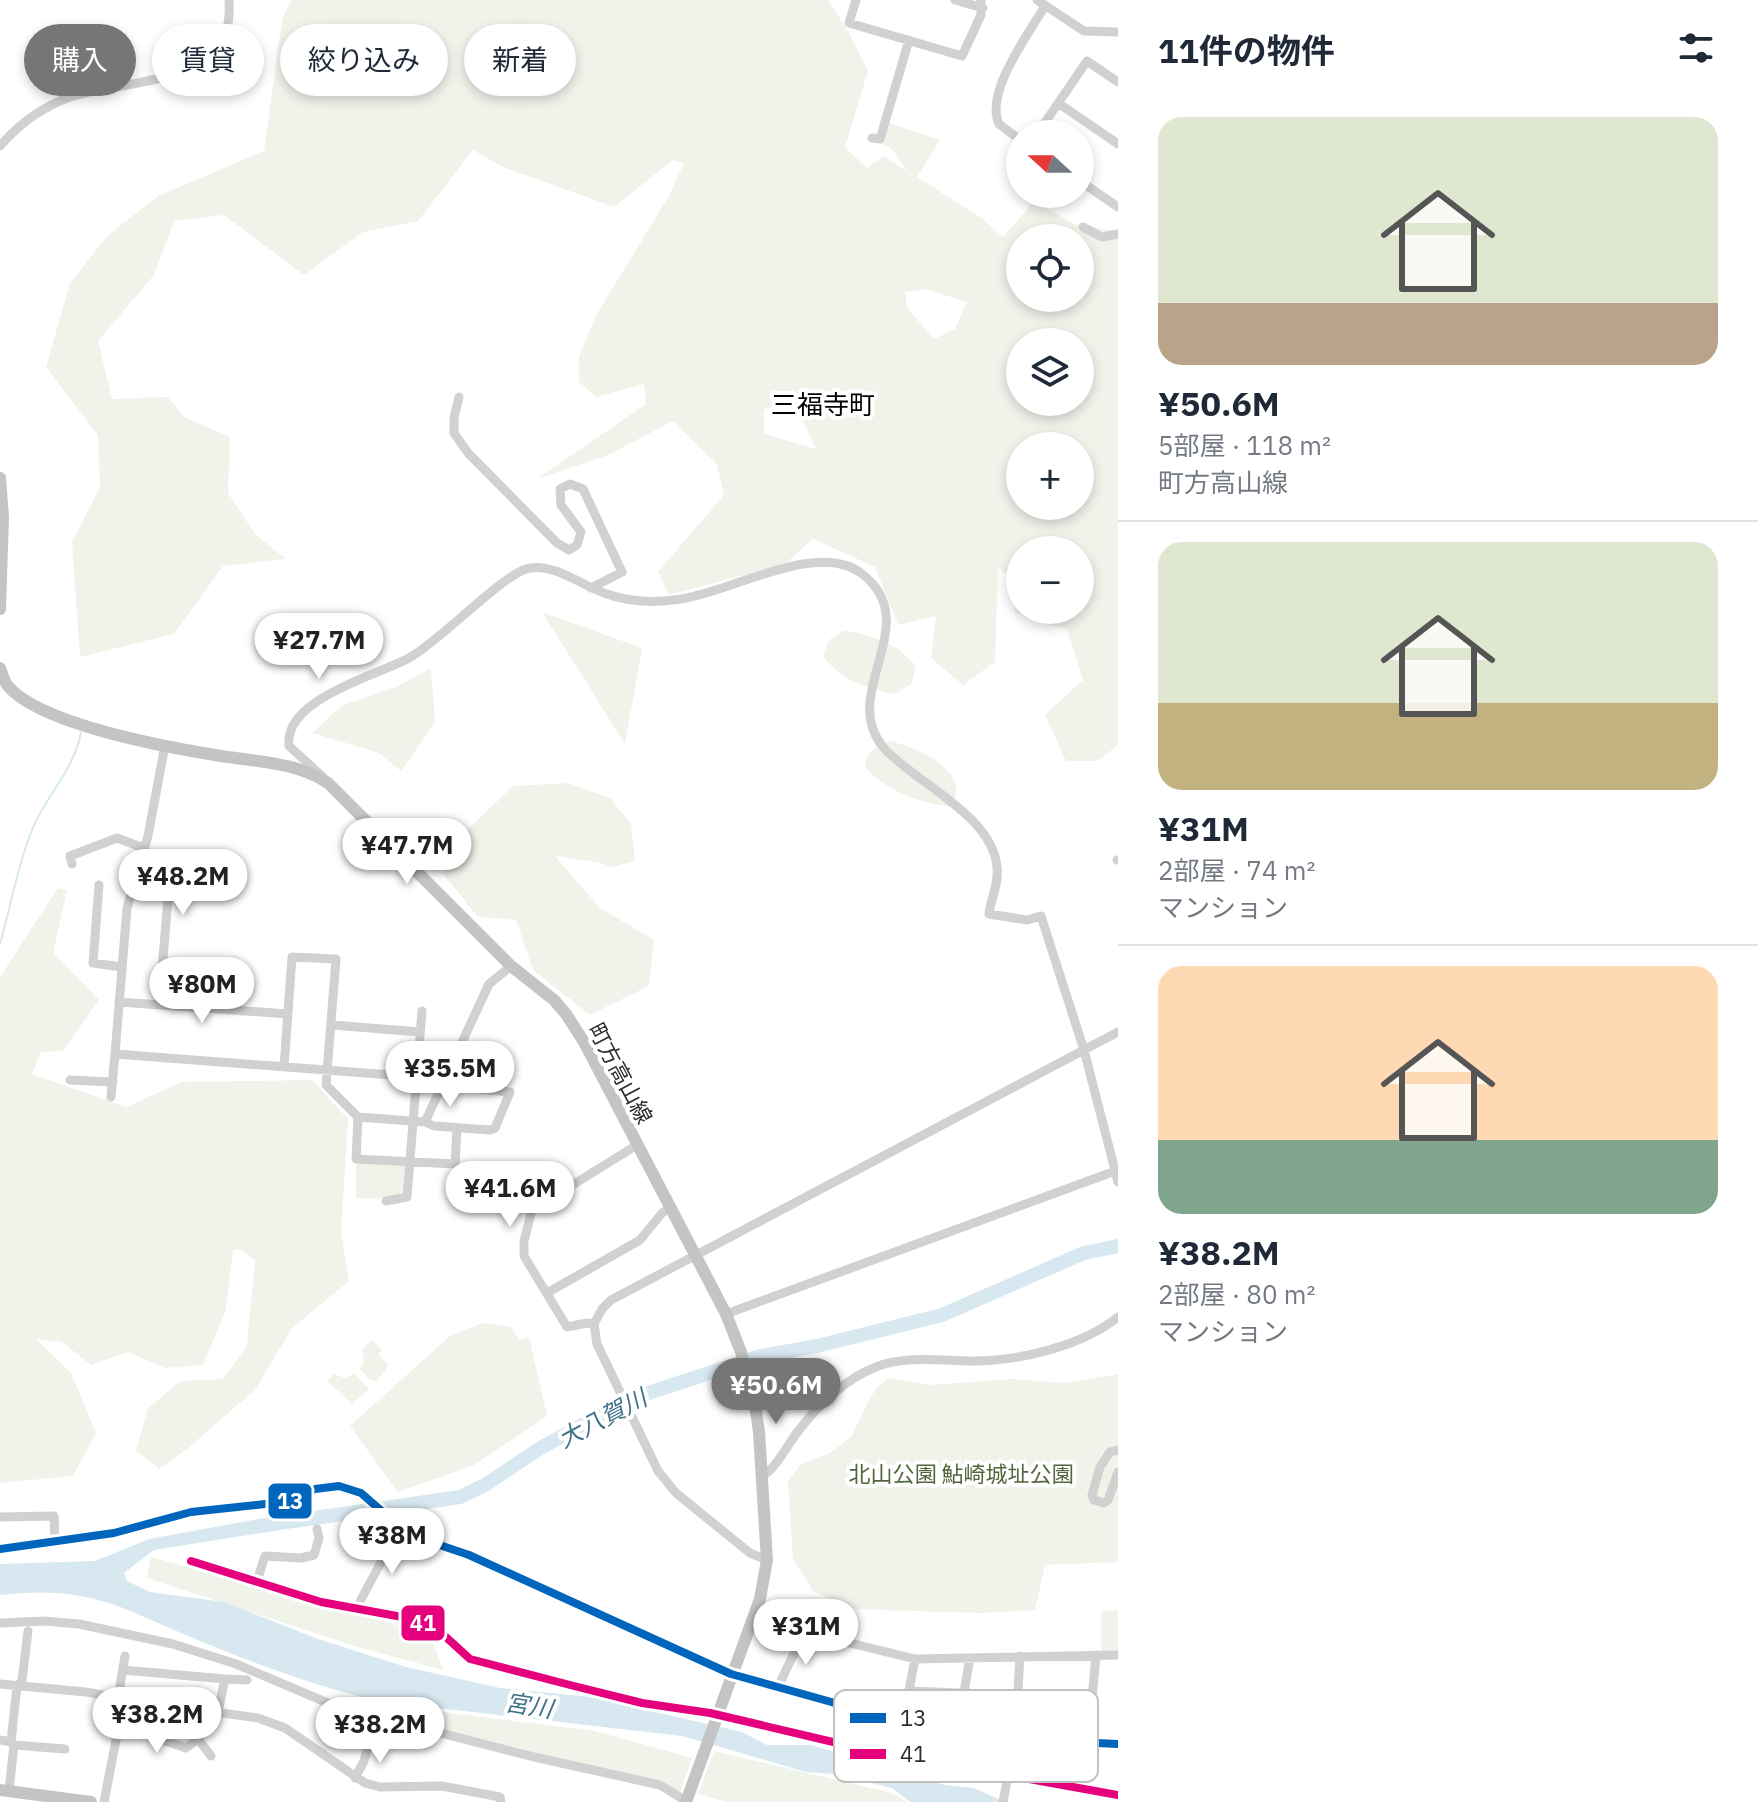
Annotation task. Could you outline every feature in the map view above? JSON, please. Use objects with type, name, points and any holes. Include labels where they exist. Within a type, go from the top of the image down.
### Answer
[{"type":"main road","points":[[0,478],[3,517],[0,609]]},
{"type":"main road","name":"町方高山線","points":[[1,676],[12,690],[26,700],[74,723],[217,756],[288,766],[312,773],[328,783],[511,966],[554,1000],[584,1042],[726,1314],[750,1382],[759,1432],[767,1560],[763,1585],[687,1799]]},
{"type":"main road","points":[[4,1791],[91,1802]]},
{"type":"street","points":[[0,146],[32,116],[62,101],[181,73],[202,65],[219,50],[228,22],[229,0]]},
{"type":"street","points":[[856,0],[849,23],[962,56],[982,4],[955,0]]},
{"type":"street","points":[[1006,129],[999,124],[996,108],[1006,72],[1041,3],[1084,31],[1118,32]]},
{"type":"street","points":[[872,138],[880,139],[909,40]]},
{"type":"street","points":[[1046,120],[1087,61],[1118,82]]},
{"type":"street","points":[[1058,103],[1118,144]]},
{"type":"street","points":[[1094,191],[1118,207]]},
{"type":"street","points":[[1094,233],[1102,237],[1118,234]]},
{"type":"street","points":[[459,397],[454,433],[468,453],[557,543],[569,550],[577,545],[581,532],[561,505],[560,489],[570,484],[583,489],[622,572],[591,588]]},
{"type":"street","points":[[328,783],[294,751],[288,741],[300,718],[325,696],[415,655],[523,570],[550,569],[621,598],[667,601],[715,592],[812,563],[839,563],[864,576],[882,599],[887,626],[868,708],[872,728],[888,753],[946,796],[990,845],[996,859],[998,877],[989,914],[1027,920],[1041,916],[1084,1050],[1118,1182]]},
{"type":"street","points":[[111,1097],[127,908],[144,848],[165,745]]},
{"type":"street","points":[[72,864],[70,856],[117,838],[144,848]]},
{"type":"street","points":[[132,884],[169,887],[159,1005]]},
{"type":"street","points":[[99,885],[93,963],[122,967]]},
{"type":"street","points":[[284,1067],[292,957],[336,959],[326,1085],[358,1117],[425,1122],[457,1128],[495,1128],[510,1092],[443,1085]]},
{"type":"street","points":[[425,1122],[489,984],[511,966]]},
{"type":"street","points":[[119,1002],[288,1014]]},
{"type":"street","points":[[386,1201],[407,1197],[422,1011]]},
{"type":"street","points":[[332,1025],[420,1032]]},
{"type":"street","points":[[767,1560],[750,1553],[670,1488],[658,1471],[600,1355],[594,1324],[602,1309],[611,1300],[1118,1032]]},
{"type":"street","points":[[115,1054],[417,1077]]},
{"type":"street","points":[[70,1080],[113,1082]]},
{"type":"street","points":[[358,1117],[356,1159],[455,1164],[457,1128]]},
{"type":"street","points":[[594,1324],[567,1327],[524,1256],[524,1241],[532,1210],[637,1145]]},
{"type":"street","points":[[726,1314],[1116,1170]]},
{"type":"street","points":[[547,1293],[640,1240],[662,1213],[670,1208]]},
{"type":"street","points":[[762,1477],[773,1468],[819,1406],[837,1390],[878,1366],[917,1360],[1009,1361],[1081,1339],[1118,1317]]},
{"type":"street","points":[[1118,1450],[1110,1452],[1100,1467],[1092,1495],[1094,1500],[1104,1503],[1108,1500],[1118,1472]]},
{"type":"street","points":[[0,1549],[125,1531],[191,1512],[293,1501],[328,1486],[346,1488],[365,1496],[402,1528],[419,1538],[469,1555],[731,1674],[834,1703]]},
{"type":"street","points":[[0,1517],[54,1516],[55,1541]]},
{"type":"street","points":[[356,1609],[402,1528]]},
{"type":"street","points":[[257,1581],[265,1556],[301,1558],[314,1555],[319,1538],[317,1529]]},
{"type":"street","points":[[191,1561],[356,1609],[413,1619],[436,1628],[474,1660],[642,1703],[834,1744]]},
{"type":"street","points":[[752,1619],[915,1659],[1118,1655]]},
{"type":"street","points":[[0,1623],[44,1621],[79,1624],[173,1644],[236,1664],[335,1706],[447,1736],[660,1785],[687,1799]]},
{"type":"street","points":[[4,1791],[8,1742],[17,1686],[22,1681],[28,1631]]},
{"type":"street","points":[[778,1687],[804,1632]]},
{"type":"street","points":[[1094,1690],[1096,1655]]},
{"type":"street","points":[[104,1802],[119,1725],[125,1656]]},
{"type":"street","points":[[1018,1690],[1020,1656]]},
{"type":"street","points":[[965,1690],[970,1658]]},
{"type":"street","points":[[909,1690],[915,1659]]},
{"type":"street","points":[[123,1670],[247,1680]]},
{"type":"street","points":[[218,1711],[225,1679]]},
{"type":"street","points":[[0,1684],[86,1692],[258,1718],[280,1725],[355,1778],[380,1787],[442,1786],[500,1797],[501,1802]]},
{"type":"street","points":[[119,1725],[186,1748],[198,1739],[211,1756]]},
{"type":"street","points":[[347,1735],[374,1742],[355,1778]]},
{"type":"street","points":[[8,1742],[65,1749]]},
{"type":"street","points":[[1098,1742],[1118,1744]]},
{"type":"street","points":[[1003,1802],[1007,1782]]},
{"type":"street","points":[[1031,1782],[1118,1795]]},
{"type":"street","points":[[1084,1789],[1085,1782]]},
{"type":"green space","points":[[291,0],[828,0],[868,71],[845,147],[867,168],[883,156],[907,171],[893,150],[883,144],[889,123],[940,140],[917,177],[980,217],[1003,237],[1006,234],[1006,312],[1094,312],[1094,228],[1118,232],[1118,745],[1098,761],[1066,761],[1045,715],[1083,680],[1067,629],[1046,624],[1094,624],[1094,536],[1006,536],[1006,574],[998,568],[995,662],[963,685],[931,658],[936,616],[898,625],[875,567],[813,539],[785,564],[669,595],[658,572],[724,495],[717,464],[673,421],[606,456],[537,479],[646,404],[644,384],[596,397],[579,382],[579,357],[595,317],[669,196],[684,163],[673,160],[614,207],[503,167],[473,150],[418,221],[363,232],[304,275],[224,215],[174,221],[154,275],[98,341],[112,399],[168,397],[184,417],[230,437],[228,493],[256,535],[286,559],[223,566],[174,634],[80,657],[72,542],[100,487],[98,435],[46,367],[70,283],[107,236],[158,196],[264,151],[280,35],[280,96],[448,96],[448,24],[281,24]],"holes":[[[925,289],[967,302],[955,329],[934,339],[907,308],[905,292]],[[783,401],[800,414],[816,449],[764,434],[764,410]]]},
{"type":"green space","points":[[1028,208],[1046,208],[1074,224],[1014,224]]},
{"type":"green space","points":[[542,612],[642,648],[625,744]]},
{"type":"green space","points":[[844,630],[874,638],[900,651],[916,666],[912,683],[895,694],[864,686],[837,671],[823,655],[829,640]]},
{"type":"green space","points":[[431,668],[435,722],[401,771],[379,753],[312,733],[341,706],[396,687]]},
{"type":"green space","points":[[889,741],[927,755],[949,772],[956,794],[950,807],[904,794],[865,767],[872,750]]},
{"type":"green space","points":[[568,783],[610,798],[631,824],[635,861],[612,867],[555,856],[600,908],[654,940],[649,986],[590,1015],[533,970],[516,920],[478,917],[444,875],[441,849],[459,838],[513,786]]},
{"type":"green space","points":[[58,888],[67,890],[53,953],[99,1000],[63,1051],[41,1052],[32,1074],[126,1107],[182,1082],[312,1080],[348,1119],[341,1232],[349,1281],[292,1328],[255,1390],[159,1469],[136,1451],[148,1408],[181,1381],[223,1379],[247,1346],[255,1260],[240,1250],[233,1250],[226,1309],[203,1365],[165,1368],[128,1352],[91,1365],[62,1342],[36,1339],[71,1373],[96,1433],[73,1476],[0,1483],[0,977]]},
{"type":"green space","points":[[356,1163],[402,1164],[407,1167],[404,1195],[384,1199],[356,1198]]},
{"type":"green space","points":[[483,1323],[511,1327],[519,1340],[529,1337],[547,1416],[474,1465],[398,1492],[350,1426],[450,1336]]},
{"type":"green space","points":[[372,1340],[382,1350],[378,1354],[389,1365],[377,1381],[370,1380],[360,1369],[364,1360],[362,1349]]},
{"type":"green space","points":[[334,1374],[345,1378],[355,1374],[369,1389],[352,1404],[327,1381]]},
{"type":"green space","name":"北山公園 鮎崎城址公園","points":[[1118,1374],[1118,1562],[1045,1565],[1035,1610],[980,1613],[851,1609],[813,1591],[793,1558],[788,1482],[800,1465],[828,1454],[851,1437],[870,1398],[878,1386],[889,1378],[929,1385],[1013,1379],[1064,1383]]},
{"type":"green space","points":[[151,1557],[430,1634],[443,1670],[358,1647],[147,1578]]},
{"type":"green space","points":[[1118,1610],[1118,1650],[1101,1651],[1101,1612]]},
{"type":"green space","points":[[403,1707],[595,1731],[692,1758],[680,1792],[400,1721]]},
{"type":"green space","points":[[714,1751],[834,1779],[834,1782],[892,1793],[907,1802],[727,1802],[698,1794]]},
{"type":"water","name":"宮川","points":[[313,1509],[312,1525],[154,1550],[124,1573],[127,1581],[150,1592],[224,1602],[318,1639],[406,1667],[500,1688],[591,1697],[742,1732],[767,1745],[811,1745],[834,1752],[834,1774],[806,1772],[682,1736],[377,1701],[270,1668],[103,1601],[50,1593],[0,1595],[0,1564],[95,1561],[149,1539]]},
{"type":"water","points":[[867,1782],[935,1782],[974,1788],[1005,1802],[910,1802],[892,1788]]},
{"type":"waterway","points":[[0,944],[28,839],[73,757],[81,732]]},
{"type":"waterway","name":"大八賀川","points":[[294,1521],[460,1497],[485,1485],[542,1447],[633,1398],[761,1356],[817,1346],[942,1315],[1084,1253],[1118,1246]]},
{"type":"transit line","name":"13","points":[[0,1549],[114,1533],[191,1512],[293,1501],[315,1489],[339,1486],[361,1493],[400,1527],[419,1538],[469,1555],[731,1674],[834,1703]]},
{"type":"transit line","name":"41","points":[[191,1561],[321,1602],[413,1619],[436,1628],[470,1659],[642,1703],[710,1713],[834,1742]]},
{"type":"transit line","name":"13","points":[[1098,1743],[1118,1744]]},
{"type":"transit line","name":"41","points":[[1045,1782],[1118,1795]]},
{"type":"district","name":"三福寺町","points":[[823,404]]}]
